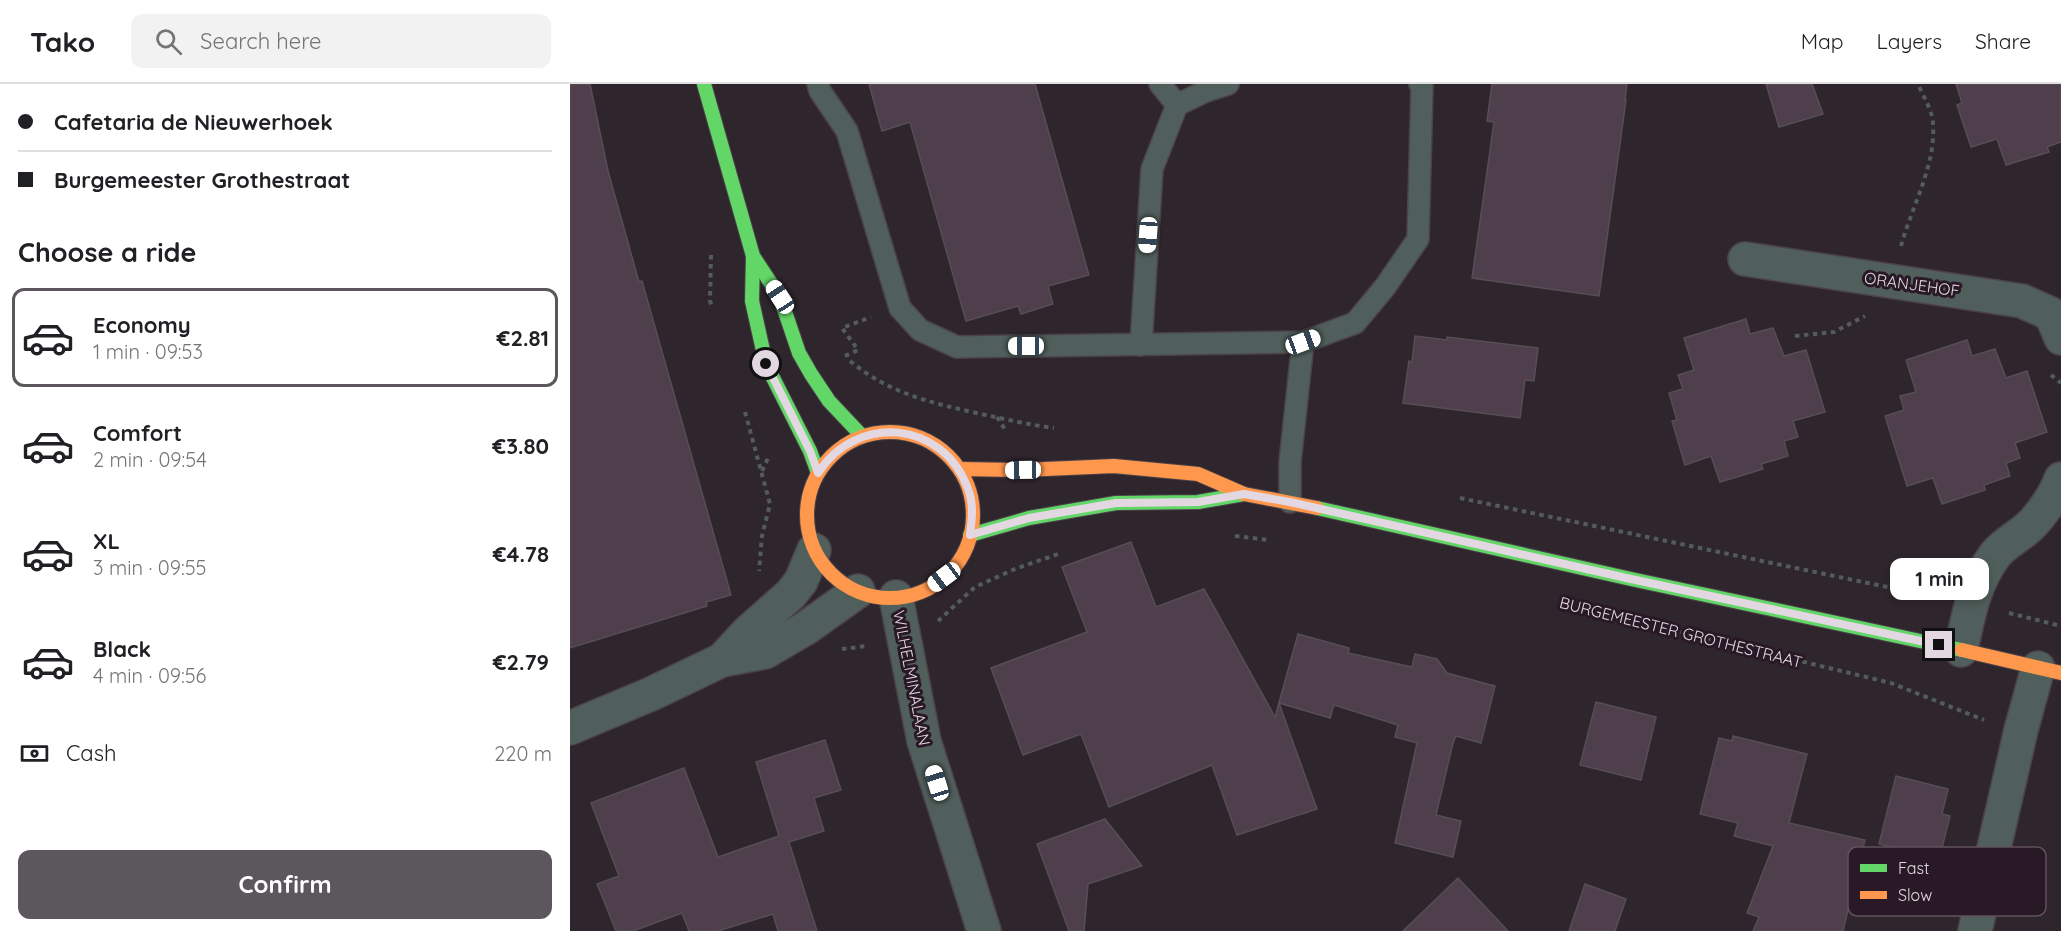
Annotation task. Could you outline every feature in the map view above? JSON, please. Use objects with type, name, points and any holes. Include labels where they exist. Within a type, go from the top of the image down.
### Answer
[{"type":"main road","points":[[704,84],[753,256],[752,301],[766,364],[810,451],[818,473]]},
{"type":"main road","points":[[753,256],[780,297],[799,353],[811,374],[829,401],[862,436]]},
{"type":"main road","points":[[884,432],[905,433],[925,440],[944,451],[960,469],[969,491],[973,512],[970,535],[955,566],[944,577],[916,594],[877,597],[858,591],[842,582],[827,569],[814,550],[808,533],[806,514],[808,496],[826,460],[843,446],[862,436],[884,432]]},
{"type":"main road","points":[[960,469],[1023,470],[1114,466],[1198,474],[1244,494],[1290,502],[2050,670]]},
{"type":"main road","points":[[970,535],[1029,518],[1116,503],[1198,502],[1244,494]]},
{"type":"street","name":"ORANJEHOF","points":[[1745,260],[2022,301],[2051,314],[2061,338]]},
{"type":"street","points":[[1961,650],[1970,604],[1996,553],[2032,524],[2057,490],[2061,479]]},
{"type":"street","points":[[722,660],[791,594],[801,581],[814,550]]},
{"type":"street","points":[[570,728],[651,694],[722,660],[765,652],[806,628],[858,591]]},
{"type":"street","name":"WILHELMINALAAN","points":[[896,597],[924,741],[984,931]]},
{"type":"street","points":[[1994,847],[2021,730],[2050,670]]},
{"type":"street","points":[[1975,931],[1978,916]]},
{"type":"lane","points":[[818,84],[820,92],[848,131],[900,308],[920,330],[957,347],[1303,342],[1355,323],[1385,287],[1418,239],[1422,87],[1420,84]]},
{"type":"lane","points":[[1160,84],[1177,105]]},
{"type":"lane","points":[[1141,345],[1152,169],[1177,105],[1206,91],[1228,84]]},
{"type":"lane","points":[[1290,502],[1290,462],[1303,342]]},
{"type":"path","points":[[1795,336],[1834,332],[1883,307],[1907,284],[1901,246],[1915,201],[1931,162],[1934,122],[1918,84]]},
{"type":"path","points":[[867,375],[898,392],[929,402],[997,417]]},
{"type":"path","points":[[759,573],[762,536],[770,504],[762,471]]},
{"type":"path","points":[[1454,496],[1970,604],[2061,626]]},
{"type":"path","points":[[903,637],[928,629],[975,587],[1015,569]]},
{"type":"path","name":"BURGEMEESTER GROTHESTRAAT","points":[[1674,630],[1891,683],[1975,717],[2021,730]]},
{"type":"building","points":[[570,84],[590,84],[608,171],[639,282],[642,281],[731,595],[706,602],[707,606],[570,648]]},
{"type":"building","points":[[869,84],[1035,84],[1089,275],[1048,286],[1053,304],[1021,314],[1018,306],[966,321],[910,122],[882,131]]},
{"type":"building","points":[[1492,84],[1627,84],[1599,296],[1472,278],[1494,122],[1487,121]]},
{"type":"building","points":[[1766,84],[1812,84],[1823,114],[1779,127]]},
{"type":"building","points":[[1956,84],[2061,84],[2061,142],[2047,147],[2049,152],[2006,165],[1997,139],[1971,147],[1957,105],[1962,103]]},
{"type":"building","points":[[1746,319],[1750,334],[1773,328],[1784,356],[1806,350],[1825,412],[1793,421],[1798,437],[1784,441],[1788,456],[1761,464],[1763,469],[1720,482],[1711,456],[1685,465],[1672,421],[1677,420],[1669,393],[1683,389],[1678,375],[1694,370],[1684,338]]},
{"type":"building","points":[[1415,336],[1447,340],[1447,337],[1538,348],[1534,381],[1525,380],[1520,418],[1403,403]]},
{"type":"building","points":[[1967,340],[1972,356],[1995,349],[2006,378],[2027,371],[2047,432],[2015,443],[2020,458],[2006,463],[2010,476],[1984,485],[1985,490],[1942,504],[1933,478],[1907,486],[1885,416],[1904,410],[1900,396],[1916,392],[1906,360]]},
{"type":"building","points":[[1131,542],[1156,607],[1204,589],[1275,717],[1298,634],[1349,648],[1348,653],[1412,667],[1415,654],[1437,659],[1447,673],[1495,686],[1481,743],[1456,736],[1453,743],[1436,815],[1461,821],[1453,857],[1395,843],[1417,743],[1395,737],[1398,725],[1334,705],[1330,718],[1279,703],[1317,809],[1237,835],[1212,765],[1109,807],[1081,734],[1023,755],[991,668],[1087,632],[1062,567]]},
{"type":"building","points":[[1596,702],[1656,717],[1641,780],[1580,765]]},
{"type":"building","points":[[1733,736],[1807,754],[1789,823],[1865,840],[1863,847],[1848,847],[1848,910],[1843,931],[1753,931],[1759,917],[1747,913],[1773,846],[1734,836],[1738,823],[1700,814],[1719,738],[1732,741]]},
{"type":"building","points":[[825,740],[841,790],[814,798],[824,831],[789,842],[817,931],[778,931],[773,914],[718,931],[689,931],[682,913],[633,931],[616,931],[597,884],[619,876],[591,803],[684,768],[718,857],[779,836],[756,762]]},
{"type":"building","points":[[1896,776],[1948,789],[1942,814],[1950,816],[1942,847],[1891,847],[1879,844]]},
{"type":"building","points":[[1105,819],[1142,866],[1088,884],[1084,931],[1069,931],[1037,844]]},
{"type":"building","points":[[1458,878],[1508,931],[1403,931]]},
{"type":"building","points":[[1585,884],[1626,899],[1615,931],[1569,931]]},
{"type":"traffic: fast","points":[[704,84],[753,256],[780,297],[799,353],[811,374],[829,401],[862,436]]},
{"type":"traffic: fast","points":[[753,256],[752,301],[766,364],[810,451],[818,473]]},
{"type":"traffic: fast","points":[[970,535],[1029,518],[1116,503],[1198,502],[1244,494]]},
{"type":"traffic: fast","points":[[1317,508],[1631,579],[1962,650]]},
{"type":"traffic: slow","points":[[890,432],[922,439],[936,446],[948,457],[959,469],[966,483],[973,515],[966,547],[959,561],[948,573],[936,584],[922,591],[890,598],[858,591],[844,584],[832,573],[821,561],[814,547],[807,515],[814,483],[821,469],[832,457],[844,446],[858,439],[890,432]]},
{"type":"traffic: slow","points":[[960,469],[1023,470],[1114,466],[1198,474],[1244,494],[1317,508]]},
{"type":"traffic: slow","points":[[1962,650],[2061,673]]},
{"type":"route","points":[[766,364],[810,451],[818,473],[826,460],[843,446],[862,436],[884,432],[905,433],[925,440],[944,451],[960,469],[969,491],[973,512],[970,535],[1029,518],[1116,503],[1198,502],[1244,494],[1290,502],[1631,579],[1939,645]]}]
